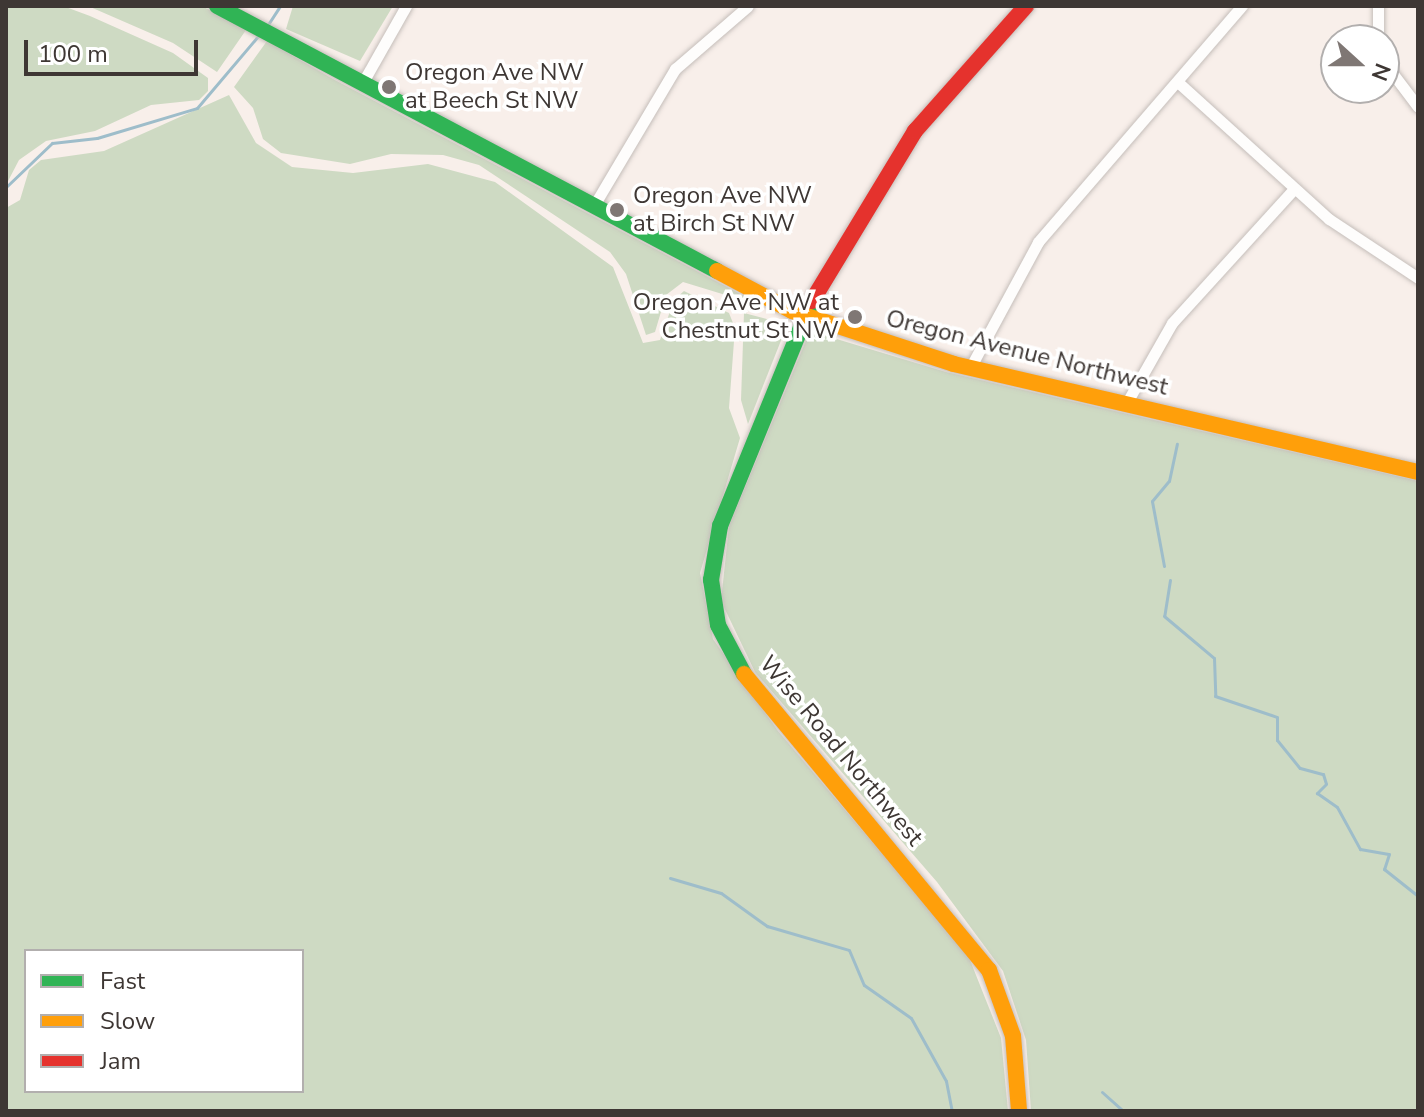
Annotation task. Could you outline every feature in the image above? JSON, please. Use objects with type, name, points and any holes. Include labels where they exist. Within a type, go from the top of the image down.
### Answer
[{"type":"street","name":"Oregon Avenue Northwest","points":[[217,6],[593,207],[805,315],[970,368],[1418,472]]},
{"type":"street","points":[[363,82],[406,6]]},
{"type":"street","points":[[593,207],[675,69],[748,6]]},
{"type":"street","name":"Wise Road Northwest","points":[[1019,1111],[1013,1036],[985,963],[746,678],[715,614],[711,573],[720,526],[805,315],[904,145],[1026,6]]},
{"type":"street","points":[[970,368],[1038,242],[1180,84],[1242,6]]},
{"type":"street","points":[[1400,83],[1418,107]]},
{"type":"street","points":[[1180,84],[1294,189],[1418,278]]},
{"type":"street","points":[[1126,404],[1172,323],[1294,189]]},
{"type":"green space","points":[[6,6],[63,6],[90,16],[173,53],[208,78],[208,91],[199,100],[151,105],[95,131],[46,141],[19,160],[6,185]]},
{"type":"green space","points":[[88,6],[202,6],[246,30],[217,72],[173,43]]},
{"type":"green space","points":[[293,6],[393,6],[360,61],[286,29]]},
{"type":"green space","points":[[267,41],[333,79],[765,307],[683,282],[666,295],[655,332],[646,335],[626,274],[610,252],[479,165],[443,155],[391,154],[350,164],[281,153],[263,139],[253,108],[234,87]]},
{"type":"green space","points":[[229,95],[256,143],[292,167],[353,173],[428,164],[495,182],[613,267],[643,343],[660,340],[674,300],[684,291],[729,313],[735,328],[729,408],[740,438],[700,573],[713,639],[778,731],[968,955],[1001,1038],[1008,1111],[6,1111],[6,208],[20,200],[29,170],[41,160],[104,151]]},
{"type":"green space","points":[[744,313],[782,323],[784,333],[748,424],[741,400]]},
{"type":"green space","points":[[810,331],[946,372],[1418,481],[1418,1111],[1031,1111],[1026,1040],[1003,971],[937,882],[755,672],[721,601],[729,526]]},
{"type":"waterway","points":[[267,26],[280,6]]},
{"type":"waterway","points":[[6,187],[52,143],[97,138],[197,108],[259,35]]},
{"type":"waterway","points":[[1164,566],[1152,501],[1169,481],[1177,444]]},
{"type":"waterway","points":[[1170,580],[1164,616],[1214,658],[1215,696],[1277,717],[1277,740],[1300,768],[1323,774],[1326,784],[1317,793],[1337,807],[1360,849],[1389,854],[1384,869],[1418,896]]},
{"type":"waterway","points":[[670,878],[721,893],[767,926],[849,950],[864,985],[911,1018],[946,1081],[952,1111]]},
{"type":"waterway","points":[[1102,1092],[1123,1111]]},
{"type":"traffic: fast","points":[[217,6],[717,271]]},
{"type":"traffic: fast","points":[[744,674],[718,625],[711,580],[720,526],[812,301]]},
{"type":"traffic: slow","points":[[717,271],[792,311],[954,364],[1418,472]]},
{"type":"traffic: slow","points":[[744,674],[989,970],[1013,1036],[1019,1111]]},
{"type":"traffic: jam","points":[[812,301],[915,131],[1026,6]]},
{"type":"place","name":"Oregon Ave NW at Beech St NW","points":[[389,87]]},
{"type":"place","name":"Oregon Ave NW at Birch St NW","points":[[617,210]]},
{"type":"place","name":"Oregon Ave NW at Chestnut St NW","points":[[855,317]]}]
